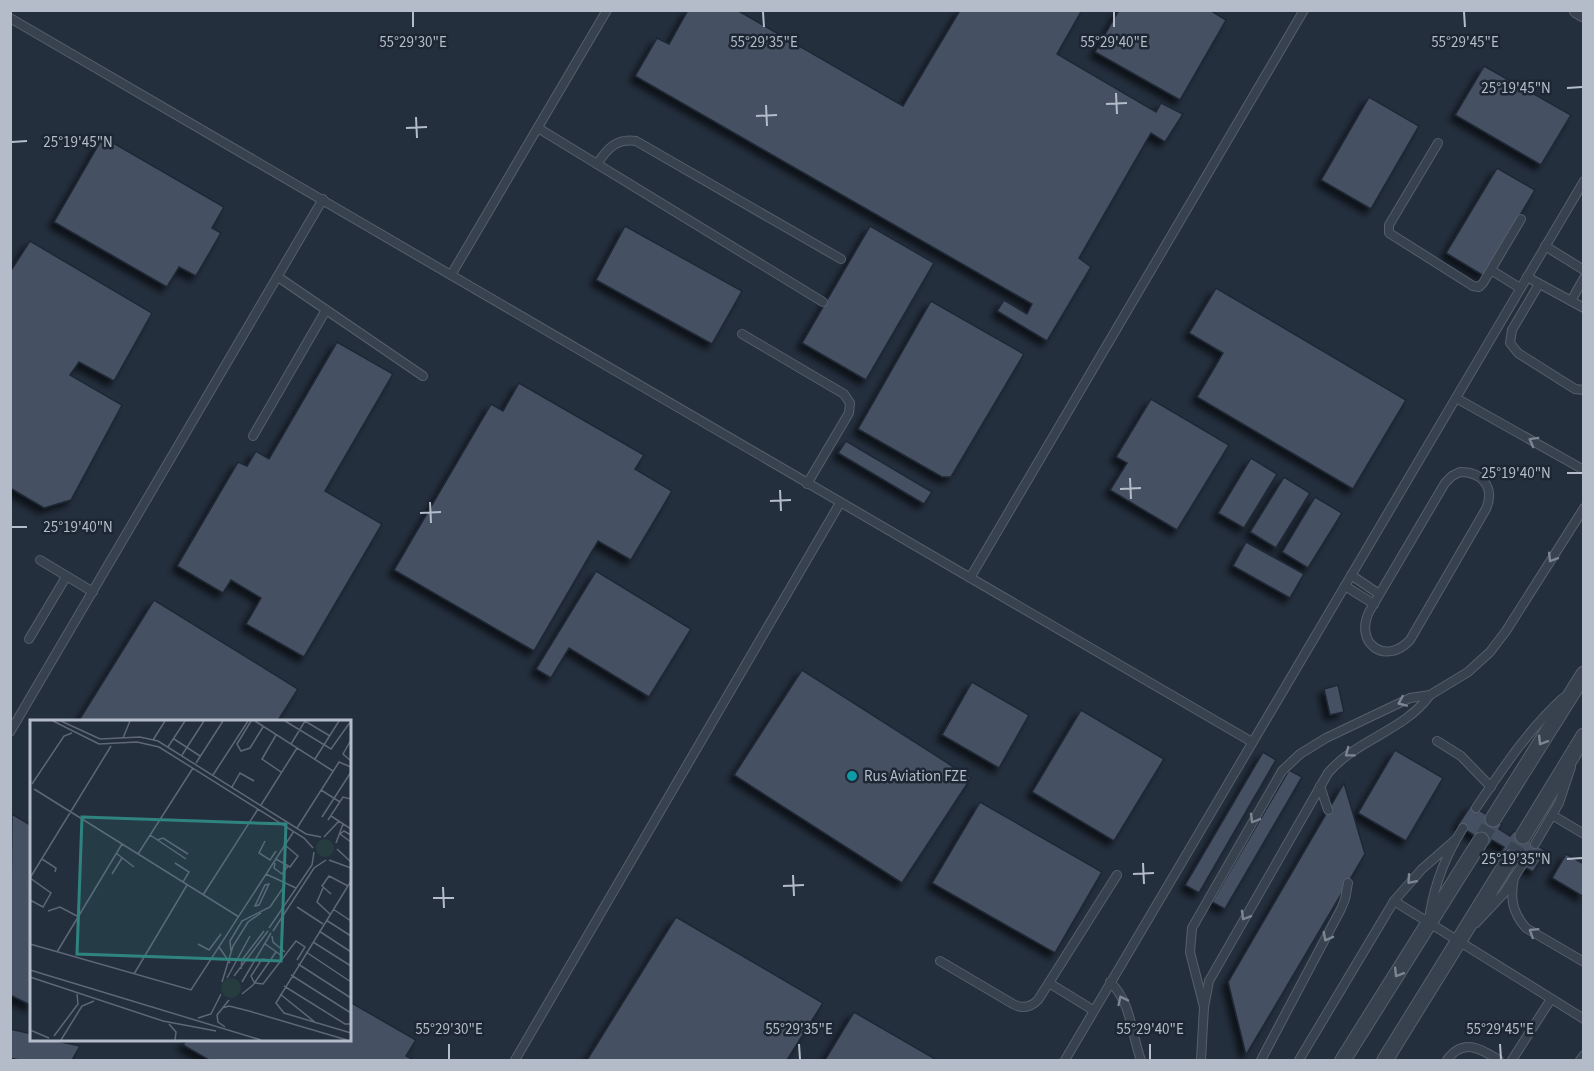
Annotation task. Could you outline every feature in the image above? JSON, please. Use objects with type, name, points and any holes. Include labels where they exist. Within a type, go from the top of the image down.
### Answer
[{"type":"street","points":[[1577,10],[1584,14]]},
{"type":"street","points":[[1493,819],[1580,680]]},
{"type":"street","points":[[1529,840],[1584,736]]},
{"type":"street","points":[[1343,1060],[1480,840]]},
{"type":"street","points":[[1385,1060],[1459,942],[1516,861]]},
{"type":"lane","points":[[451,275],[607,10]]},
{"type":"lane","points":[[970,578],[1304,10]]},
{"type":"lane","points":[[10,18],[1252,742]]},
{"type":"lane","points":[[538,128],[824,303]]},
{"type":"lane","points":[[597,164],[611,146],[627,140],[636,141],[841,259]]},
{"type":"lane","points":[[1438,143],[1389,225],[1388,231],[1391,235],[1473,286],[1482,285],[1521,219]]},
{"type":"lane","points":[[1065,1060],[1584,181]]},
{"type":"lane","points":[[10,732],[323,200]]},
{"type":"lane","points":[[1545,246],[1584,270]]},
{"type":"lane","points":[[1491,270],[1520,288]]},
{"type":"lane","points":[[278,277],[423,376]]},
{"type":"lane","points":[[1527,277],[1584,308]]},
{"type":"lane","points":[[1570,301],[1584,278]]},
{"type":"lane","points":[[1539,284],[1512,330],[1510,343],[1518,353],[1575,389],[1584,390]]},
{"type":"lane","points":[[253,436],[326,310]]},
{"type":"lane","points":[[742,334],[844,394],[850,403],[849,413],[807,484]]},
{"type":"lane","points":[[1456,398],[1584,470]]},
{"type":"lane","points":[[1460,472],[1479,475],[1490,490],[1490,500],[1410,640],[1403,647],[1384,652],[1375,648],[1368,640],[1364,631],[1364,621],[1374,604],[1445,483],[1460,472]]},
{"type":"lane","points":[[515,1060],[840,503]]},
{"type":"lane","points":[[1201,1060],[1205,994],[1215,970],[1320,786],[1338,761],[1357,747],[1413,715],[1430,695],[1468,672],[1490,652],[1506,631],[1584,508]]},
{"type":"lane","points":[[40,560],[93,592]]},
{"type":"lane","points":[[1351,575],[1379,594]]},
{"type":"lane","points":[[29,639],[66,577]]},
{"type":"lane","points":[[1345,585],[1374,604]]},
{"type":"lane","points":[[1476,808],[1529,733],[1580,680]]},
{"type":"lane","points":[[1204,1007],[1190,952],[1192,928],[1282,771],[1300,754],[1337,732],[1410,698],[1430,695]]},
{"type":"lane","points":[[1437,741],[1461,756],[1491,787]]},
{"type":"lane","points":[[1529,840],[1552,815],[1566,787],[1573,753]]},
{"type":"lane","points":[[1320,786],[1328,810]]},
{"type":"lane","points":[[1552,815],[1584,834]]},
{"type":"lane","points":[[1429,923],[1439,878],[1454,841],[1463,828]]},
{"type":"lane","points":[[1299,1060],[1394,901],[1422,868],[1454,841]]},
{"type":"lane","points":[[1516,861],[1511,892],[1512,906],[1526,928],[1584,963]]},
{"type":"lane","points":[[940,961],[1018,1007],[1029,1007],[1034,1004],[1048,983],[1117,875]]},
{"type":"lane","points":[[1459,942],[1492,907],[1514,877]]},
{"type":"lane","points":[[1261,1060],[1341,909],[1348,883]]},
{"type":"lane","points":[[1394,901],[1584,1019]]},
{"type":"lane","points":[[1110,982],[1125,1003],[1141,1060]]},
{"type":"lane","points":[[1048,983],[1093,1010]]},
{"type":"lane","points":[[1512,1060],[1551,999]]},
{"type":"lane","points":[[1447,1060],[1459,1049],[1468,1047],[1478,1048],[1499,1060]]},
{"type":"lane","points":[[1580,1060],[1584,1055]]},
{"type":"building","points":[[688,10],[737,10],[903,106],[960,10],[1082,10],[1057,54],[1156,112],[1161,103],[1183,114],[1165,142],[1151,133],[1079,258],[1091,267],[1047,341],[997,311],[1004,300],[1027,314],[1032,304],[635,76],[657,38],[669,44]]},
{"type":"building","points":[[1119,10],[1210,10],[1226,20],[1180,100],[1095,52]]},
{"type":"building","points":[[1484,66],[1571,115],[1541,165],[1455,115]]},
{"type":"building","points":[[1369,97],[1419,126],[1371,209],[1321,180]]},
{"type":"building","points":[[103,137],[224,207],[212,228],[221,233],[196,276],[179,267],[167,287],[54,222]]},
{"type":"building","points":[[1497,168],[1535,190],[1484,276],[1446,253]]},
{"type":"building","points":[[625,226],[742,291],[712,344],[596,280]]},
{"type":"building","points":[[870,226],[934,263],[866,380],[802,343]]},
{"type":"building","points":[[30,241],[152,313],[114,381],[79,362],[70,375],[122,405],[71,500],[44,508],[10,488],[10,272]]},
{"type":"building","points":[[1216,288],[1406,400],[1353,489],[1197,397],[1223,353],[1189,333]]},
{"type":"building","points":[[931,301],[1024,354],[951,477],[942,477],[858,429]]},
{"type":"building","points":[[337,342],[393,374],[325,491],[382,524],[304,657],[246,624],[261,598],[231,580],[223,593],[177,566],[238,462],[247,466],[256,451],[269,459]]},
{"type":"building","points":[[519,383],[644,455],[635,469],[672,491],[631,560],[598,541],[534,651],[394,570],[491,404],[503,411]]},
{"type":"building","points":[[1151,399],[1229,445],[1177,530],[1110,490],[1127,463],[1116,457]]},
{"type":"building","points":[[846,441],[932,492],[924,504],[838,453]]},
{"type":"building","points":[[1251,458],[1277,474],[1244,528],[1218,513]]},
{"type":"building","points":[[1284,477],[1310,493],[1276,548],[1250,532]]},
{"type":"building","points":[[1315,497],[1342,513],[1308,568],[1282,552]]},
{"type":"building","points":[[1246,542],[1304,574],[1290,598],[1233,566]]},
{"type":"building","points":[[596,571],[691,629],[649,697],[569,648],[551,678],[536,669]]},
{"type":"building","points":[[154,600],[298,689],[278,720],[79,720]]},
{"type":"building","name":"Rus Aviation FZE","points":[[802,670],[971,778],[902,883],[734,775]]},
{"type":"building","points":[[972,682],[1029,715],[999,768],[942,735]]},
{"type":"building","points":[[1338,685],[1344,712],[1330,715],[1324,689]]},
{"type":"building","points":[[1081,710],[1164,759],[1114,841],[1032,792]]},
{"type":"building","points":[[1395,750],[1443,778],[1406,841],[1358,813]]},
{"type":"building","points":[[1263,752],[1276,760],[1199,893],[1185,885]]},
{"type":"building","points":[[1289,770],[1302,777],[1225,909],[1212,902]]},
{"type":"building","points":[[1344,783],[1365,854],[1246,1055],[1228,982]]},
{"type":"building","points":[[980,802],[1102,872],[1055,953],[932,883]]},
{"type":"building","points":[[1471,805],[1502,824],[1499,829],[1510,836],[1514,831],[1546,851],[1533,872],[1501,852],[1504,847],[1492,840],[1489,845],[1458,825]]},
{"type":"building","points":[[12,814],[30,825],[30,1005],[10,995]]},
{"type":"building","points":[[1566,854],[1584,864],[1584,897],[1552,878]]},
{"type":"building","points":[[676,917],[823,1003],[787,1060],[587,1060]]},
{"type":"building","points":[[351,1003],[416,1040],[406,1056],[414,1060],[209,1060],[183,1045],[185,1041],[351,1041]]},
{"type":"building","points":[[854,1012],[937,1060],[825,1060]]},
{"type":"building","points":[[10,1029],[30,1034],[30,1041],[57,1041],[80,1046],[72,1060],[10,1058]]},
{"type":"tunnel","points":[[1481,840],[1493,819]]},
{"type":"tunnel","points":[[1510,858],[1523,836]]},
{"type":"place","name":"Rus Aviation FZE","points":[[852,776]]}]
